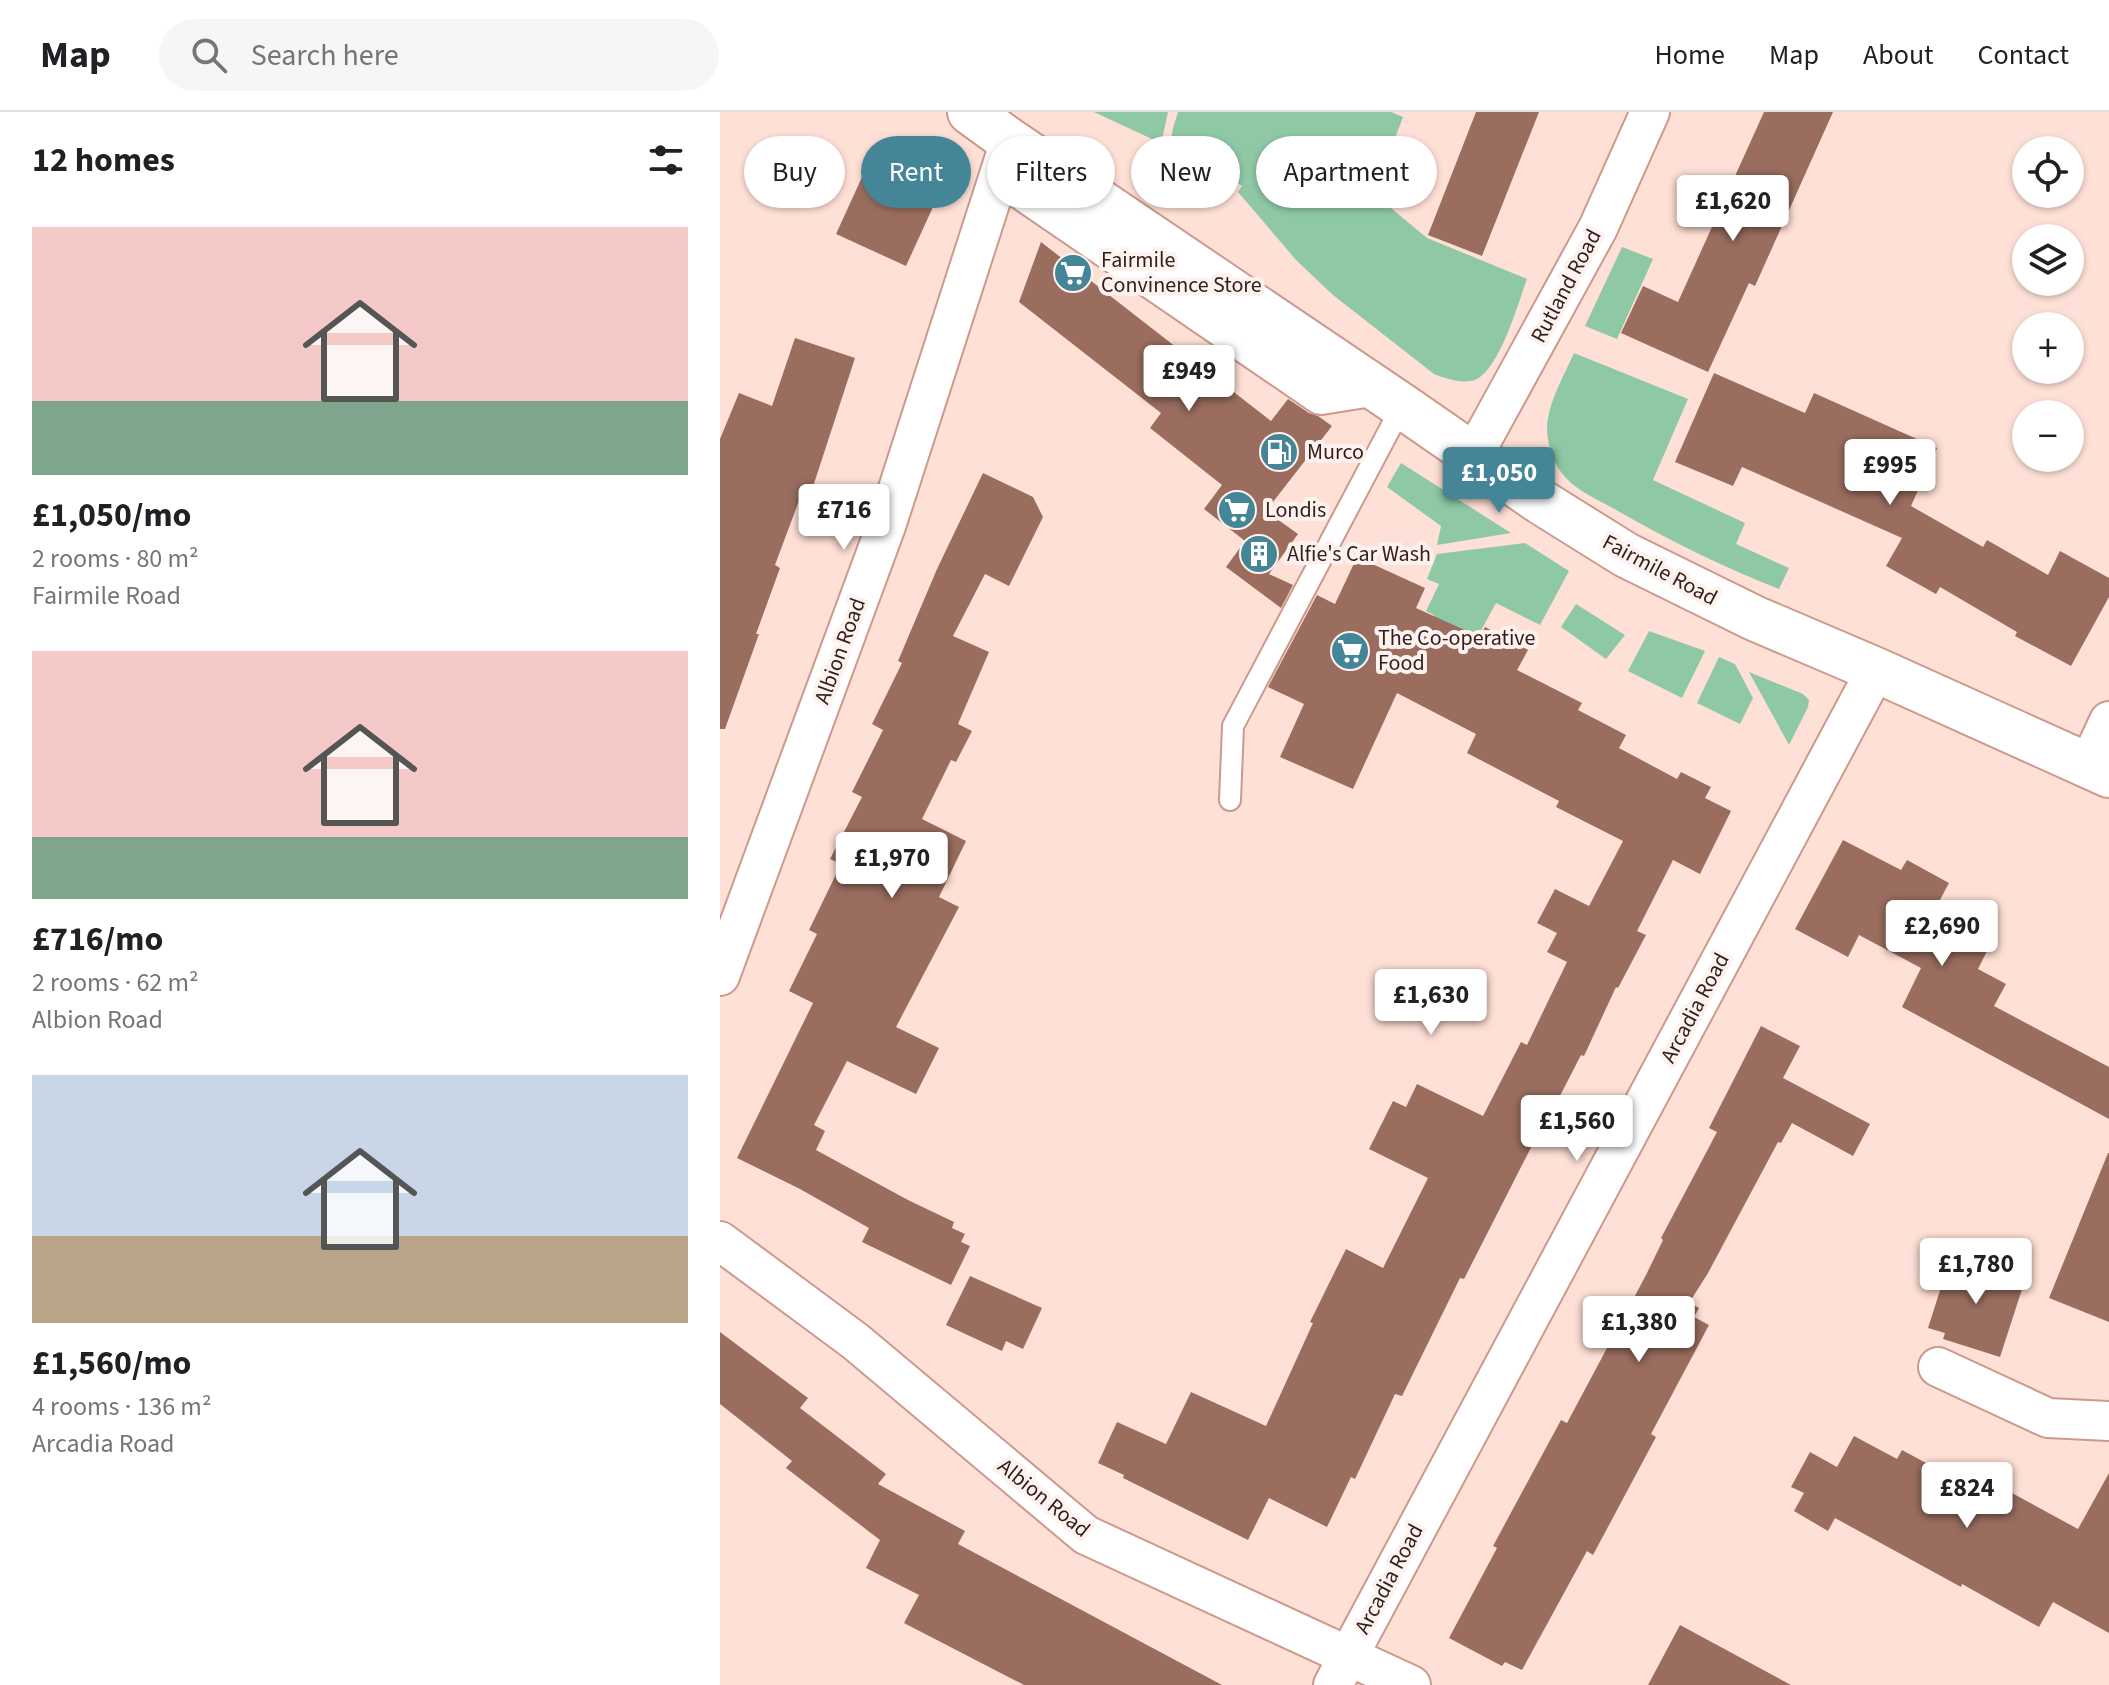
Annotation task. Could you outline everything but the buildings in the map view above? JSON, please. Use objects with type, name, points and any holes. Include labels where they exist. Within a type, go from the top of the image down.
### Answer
[{"type":"main road","name":"Fairmile Road","points":[[970,112],[988,136]]},
{"type":"main road","name":"Fairmile Road","points":[[1085,208],[1386,396],[1541,502],[1626,555],[1754,618],[2098,770]]},
{"type":"street","name":"Rutland Road","points":[[1473,456],[1598,228],[1650,112]]},
{"type":"street","name":"Albion Road","points":[[720,976],[886,526],[989,208]]},
{"type":"street","name":"Arcadia Road","points":[[1341,1670],[1876,670]]},
{"type":"street","points":[[2098,770],[2109,721]]},
{"type":"street","name":"Albion Road","points":[[720,1241],[855,1341],[1086,1535],[1341,1670],[1411,1685]]},
{"type":"street","points":[[1938,1367],[2048,1418],[2109,1421]]},
{"type":"lane","points":[[1230,800],[1233,726],[1386,396]]},
{"type":"green space","points":[[1094,112],[1168,112],[1162,136],[1145,136]]},
{"type":"green space","points":[[1178,112],[1391,112],[1403,117],[1396,136],[1256,136],[1256,208],[1391,208],[1427,238],[1527,279],[1501,349],[1493,362],[1477,379],[1461,381],[1434,374],[1333,295],[1296,260],[1240,194],[1240,136],[1172,135]]},
{"type":"green space","points":[[1622,247],[1653,259],[1617,339],[1585,326]]},
{"type":"green space","points":[[1574,353],[1688,399],[1653,480],[1745,523],[1736,544],[1789,568],[1779,589],[1657,533],[1584,492],[1562,473],[1548,441],[1548,418],[1553,399]]},
{"type":"green space","points":[[1401,463],[1511,533],[1437,545],[1441,526],[1387,487]]},
{"type":"green space","points":[[1525,543],[1569,571],[1540,625],[1496,603],[1474,643],[1430,624],[1434,615],[1426,611],[1439,584],[1427,579],[1437,554]]},
{"type":"green space","points":[[1576,604],[1625,635],[1606,659],[1561,627]]},
{"type":"green space","points":[[1649,631],[1705,651],[1682,698],[1628,671]]},
{"type":"green space","points":[[1719,657],[1735,664],[1753,698],[1740,724],[1697,703]]},
{"type":"green space","points":[[1749,672],[1803,694],[1809,700],[1789,745]]},
{"type":"place","name":"Fairmile Convinence Store","points":[[1073,273]]},
{"type":"place","name":"Murco","points":[[1279,452]]},
{"type":"place","name":"Londis","points":[[1237,510]]},
{"type":"place","name":"Alfie's Car Wash","points":[[1259,554]]},
{"type":"place","name":"The Co-operative Food","points":[[1350,651]]}]
